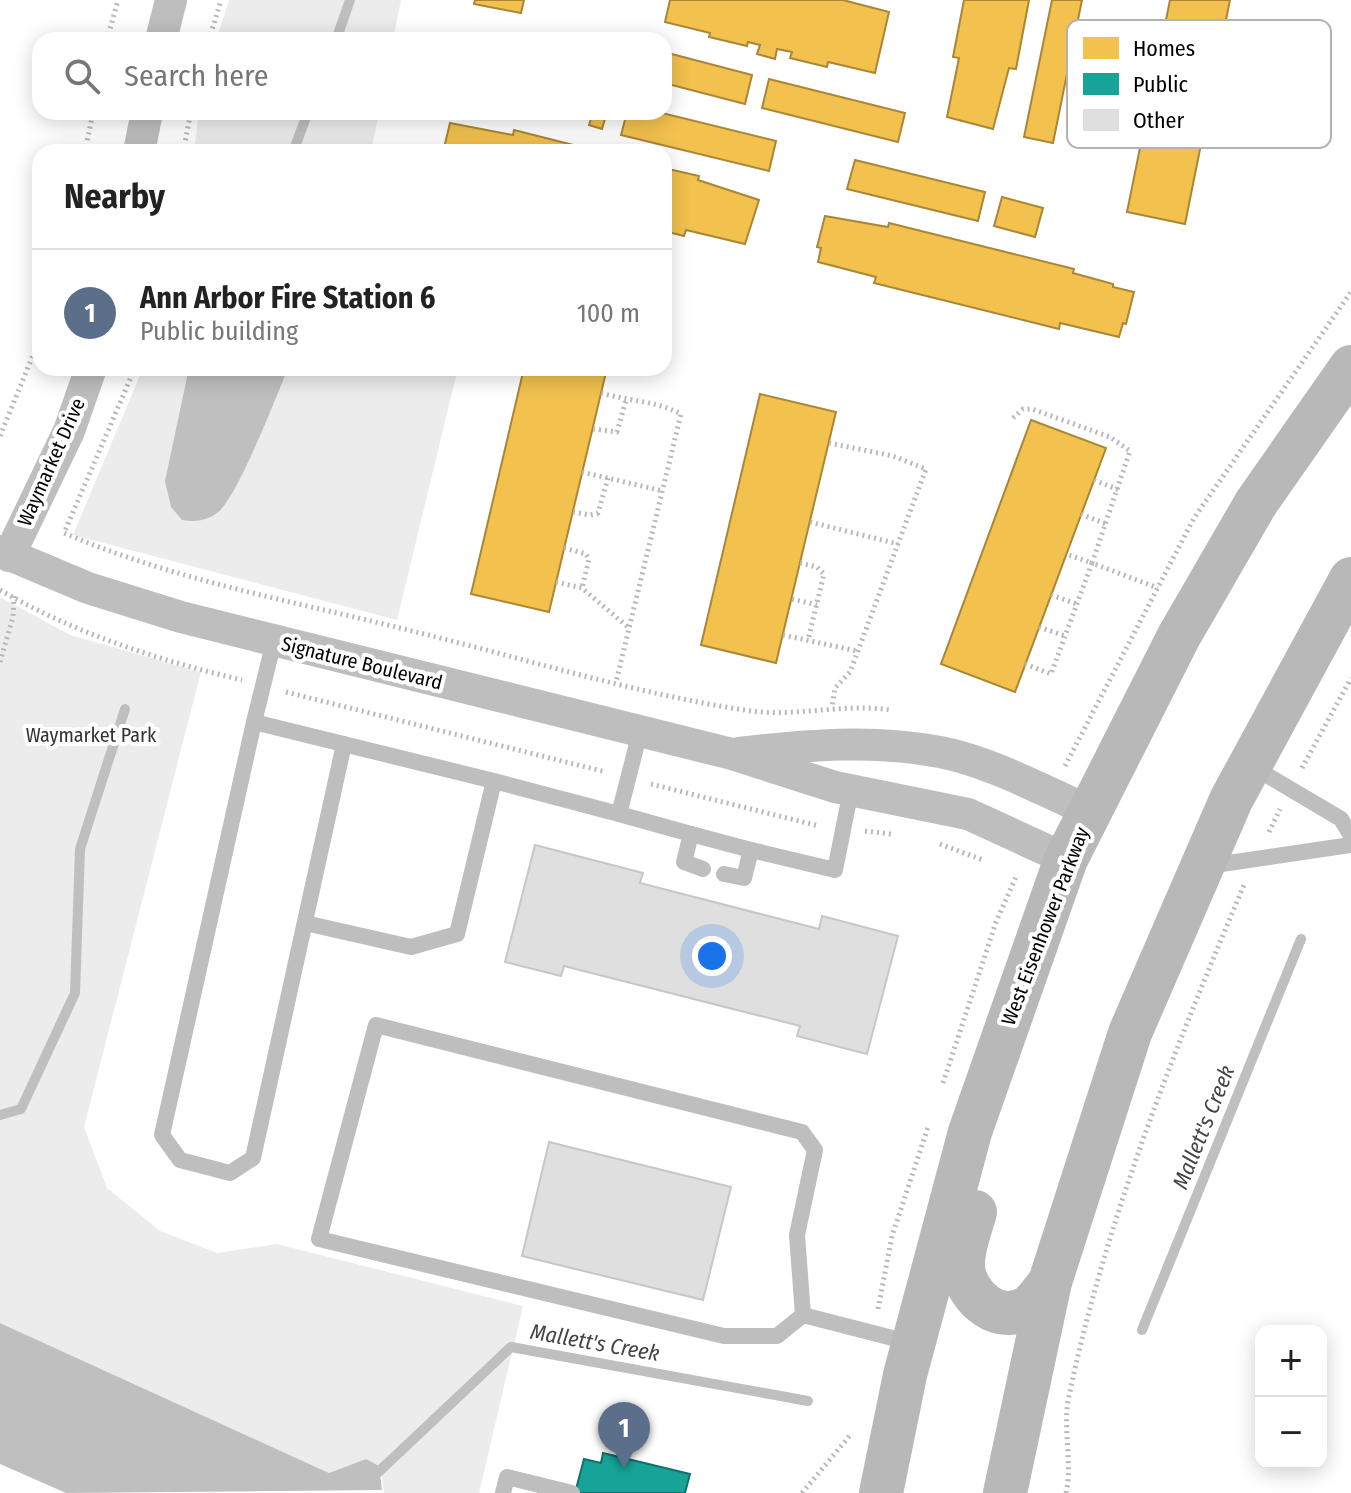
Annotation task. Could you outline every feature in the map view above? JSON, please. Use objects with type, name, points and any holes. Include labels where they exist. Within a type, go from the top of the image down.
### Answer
[{"type":"main road","name":"West Eisenhower Parkway","points":[[881,1493],[913,1343],[970,1132],[1066,859],[1179,636],[1256,503],[1351,367]]},
{"type":"main road","points":[[1004,1482],[1050,1282],[1130,1033],[1202,866],[1250,766],[1350,579]]},
{"type":"main road","points":[[1050,1282],[1029,1306],[998,1312],[981,1304],[968,1288],[963,1267],[965,1245],[993,1148],[1055,969],[1051,899]]},
{"type":"street","points":[[163,32],[171,0]]},
{"type":"street","points":[[141,144],[145,120]]},
{"type":"street","name":"Waymarket Drive","points":[[4,553],[69,431],[88,376]]},
{"type":"street","name":"Signature Boulevard","points":[[4,553],[88,588],[274,641],[732,754],[787,775],[968,814],[1066,859]]},
{"type":"street","name":"Signature Boulevard","points":[[732,754],[843,744],[899,746],[944,753],[1089,811]]},
{"type":"lane","points":[[274,641],[162,1135],[180,1160],[230,1173],[253,1158],[344,744]]},
{"type":"lane","points":[[254,722],[835,870],[851,790]]},
{"type":"lane","points":[[619,814],[640,732]]},
{"type":"lane","points":[[1250,766],[1341,819],[1351,836]]},
{"type":"lane","points":[[305,923],[411,947],[457,934],[494,781]]},
{"type":"lane","points":[[691,834],[684,862],[703,869]]},
{"type":"lane","points":[[1202,866],[1254,862],[1351,845]]},
{"type":"lane","points":[[724,874],[744,878],[751,850]]},
{"type":"lane","points":[[376,1025],[802,1132],[815,1150],[797,1235],[803,1315],[777,1336],[724,1336],[319,1239],[376,1025]]},
{"type":"lane","points":[[803,1315],[913,1343]]},
{"type":"lane","points":[[503,1493],[507,1477],[572,1493]]},
{"type":"path","points":[[109,32],[118,0]]},
{"type":"path","points":[[211,32],[221,0]]},
{"type":"path","points":[[87,144],[91,120]]},
{"type":"path","points":[[185,144],[189,120]]},
{"type":"path","points":[[0,436],[32,358]]},
{"type":"path","points":[[132,376],[64,533],[107,551],[258,593],[616,682],[755,712],[868,706],[898,711]]},
{"type":"path","points":[[601,393],[626,400],[650,401],[681,414],[616,682]]},
{"type":"path","points":[[593,429],[617,432],[626,400]]},
{"type":"path","points":[[1013,418],[1023,409],[1032,409],[1125,445],[1131,457],[1051,674],[1025,664]]},
{"type":"path","points":[[829,443],[893,456],[926,469],[850,672],[835,688],[832,708]]},
{"type":"path","points":[[582,472],[663,491]]},
{"type":"path","points":[[573,512],[598,513],[608,478]]},
{"type":"path","points":[[1094,480],[1119,490]]},
{"type":"path","points":[[1081,514],[1106,524]]},
{"type":"path","points":[[810,522],[898,544]]},
{"type":"path","points":[[564,548],[586,554],[589,559],[582,588]]},
{"type":"path","points":[[0,662],[13,617],[14,598],[4,553]]},
{"type":"path","points":[[1066,554],[1158,588]]},
{"type":"path","points":[[800,563],[817,567],[824,574],[808,640]]},
{"type":"path","points":[[556,582],[582,588],[629,628]]},
{"type":"path","points":[[0,590],[53,620],[109,641],[263,686],[806,824],[897,835]]},
{"type":"path","points":[[1051,595],[1077,604]]},
{"type":"path","points":[[792,599],[817,605]]},
{"type":"path","points":[[1039,627],[1065,636]]},
{"type":"path","points":[[783,635],[857,651]]},
{"type":"path","points":[[1066,1493],[1070,1475],[1068,1400],[1117,1220],[1164,1074],[1254,862],[1351,678]]},
{"type":"path","points":[[1052,759],[1066,765]]},
{"type":"path","points":[[937,843],[991,863]]},
{"type":"path","points":[[1004,867],[1018,872]]},
{"type":"green space","points":[[229,0],[401,0],[395,32],[219,32]]},
{"type":"green space","points":[[198,120],[377,120],[373,144],[195,144]]},
{"type":"green space","points":[[140,376],[456,376],[397,620],[73,535]]},
{"type":"green space","name":"Waymarket Park","points":[[0,597],[70,635],[201,672],[84,1127],[107,1188],[160,1231],[217,1253],[277,1244],[523,1306],[479,1493],[384,1493],[382,1476],[366,1459],[329,1473],[0,1323]]},
{"type":"shaded area","points":[[187,376],[285,376],[235,489],[217,513],[196,521],[182,520],[171,507],[165,481]]},
{"type":"shaded area","points":[[0,1323],[329,1473],[366,1459],[379,1466],[382,1490],[66,1493],[0,1464]]},
{"type":"building: Homes","points":[[475,0],[524,0],[521,13],[474,4]]},
{"type":"building: Homes","points":[[670,0],[843,0],[889,12],[875,73],[828,62],[827,67],[790,58],[792,52],[777,49],[775,59],[757,54],[760,45],[748,42],[747,46],[709,37],[710,33],[665,22]]},
{"type":"building: Homes","points":[[964,0],[1029,0],[1016,69],[1009,68],[993,129],[947,117],[959,58],[953,57]]},
{"type":"building: Homes","points":[[1052,0],[1082,0],[1078,20],[1067,20],[1067,74],[1053,143],[1024,137]]},
{"type":"building: Homes","points":[[1170,0],[1230,0],[1226,20],[1166,20]]},
{"type":"building: Homes","points":[[672,54],[752,75],[745,104],[672,85]]},
{"type":"building: Homes","points":[[769,79],[905,113],[898,142],[762,108]]},
{"type":"building: Homes","points":[[672,115],[776,141],[769,171],[672,147],[672,144],[658,144],[621,135],[625,120],[672,120]]},
{"type":"building: Homes","points":[[591,120],[605,120],[602,129],[589,125]]},
{"type":"building: Homes","points":[[450,123],[513,135],[514,130],[569,144],[445,144]]},
{"type":"building: Homes","points":[[1140,148],[1200,148],[1185,224],[1127,212]]},
{"type":"building: Homes","points":[[855,160],[985,192],[978,221],[847,189]]},
{"type":"building: Homes","points":[[672,170],[699,176],[698,180],[759,200],[745,244],[686,230],[684,236],[672,233]]},
{"type":"building: Homes","points":[[1002,197],[1043,208],[1035,237],[994,226]]},
{"type":"building: Homes","points":[[825,216],[888,227],[889,223],[1074,269],[1073,273],[1134,292],[1126,324],[1123,323],[1119,337],[1060,323],[1059,329],[874,283],[876,277],[818,262],[821,248],[817,247]]},
{"type":"building: Homes","points":[[522,376],[605,376],[549,612],[471,594]]},
{"type":"building: Homes","points":[[760,394],[836,412],[776,663],[701,645]]},
{"type":"building: Homes","points":[[1031,420],[1106,448],[1015,692],[941,664]]},
{"type":"building: Public","points":[[603,1453],[690,1474],[685,1493],[575,1493],[584,1459],[601,1463]]},
{"type":"building: Other","points":[[535,845],[643,873],[640,883],[819,929],[822,916],[898,936],[867,1054],[797,1036],[800,1026],[564,966],[561,976],[505,962]]},
{"type":"building: Other","points":[[549,1142],[731,1187],[703,1300],[522,1256]]},
{"type":"waterway","points":[[339,32],[350,0]]},
{"type":"waterway","points":[[296,144],[305,120]]},
{"type":"waterway","points":[[0,1115],[21,1109],[75,993],[80,849],[125,709]]},
{"type":"waterway","name":"Mallett's Creek","points":[[1142,1330],[1301,939]]},
{"type":"waterway","name":"Mallett's Creek","points":[[371,1479],[511,1347],[808,1401]]},
{"type":"place","name":"Ann Arbor Fire Station 6","points":[[624,1468]]}]
